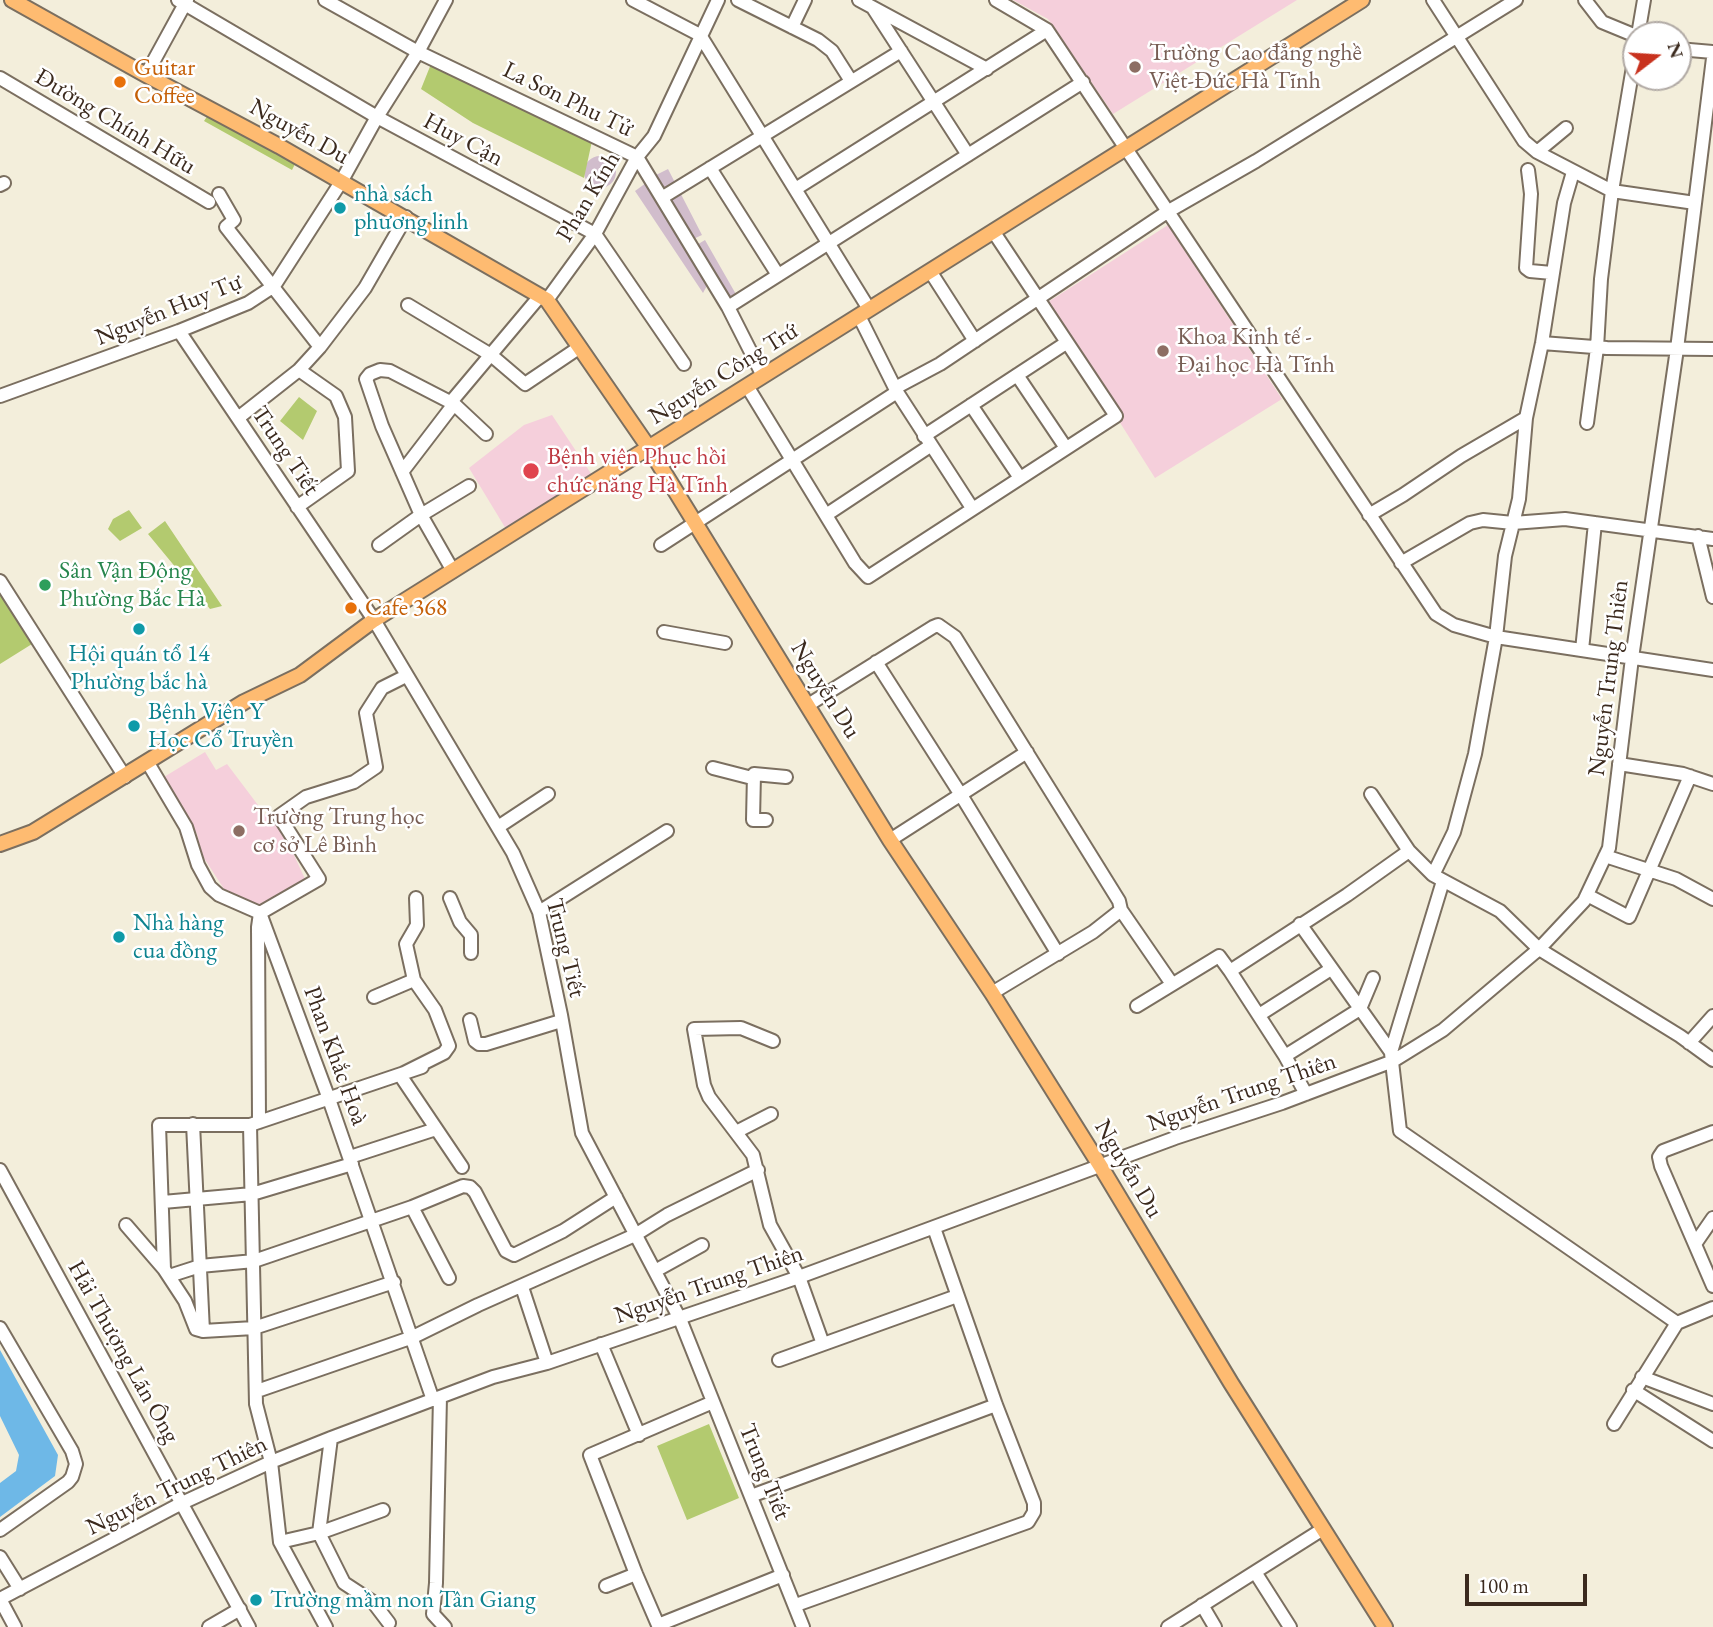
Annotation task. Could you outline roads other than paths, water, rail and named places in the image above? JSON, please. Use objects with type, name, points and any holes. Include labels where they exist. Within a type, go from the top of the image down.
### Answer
[{"type":"main road","name":"Nguyễn Du","points":[[12,0],[406,217],[544,298],[649,448],[890,840],[992,993],[1231,1383],[1385,1627]]},
{"type":"main road","name":"Nguyễn Công Trứ","points":[[0,844],[33,832],[244,702],[300,675],[374,620],[1362,0]]},
{"type":"street","name":"La Sơn Phu Tử","points":[[325,0],[418,52],[637,157],[728,307],[764,376]]},
{"type":"street","name":"Nguyễn Huy Tự","points":[[0,396],[179,331],[248,303],[274,286],[341,182],[446,0]]},
{"type":"street","points":[[633,0],[700,35],[797,188],[864,313],[896,390],[972,508]]},
{"type":"street","name":"Phan Kính","points":[[402,472],[491,355],[544,298],[595,234],[637,157],[654,135],[718,0]]},
{"type":"street","points":[[738,0],[818,40],[832,51],[851,81]]},
{"type":"street","points":[[792,27],[805,0]]},
{"type":"street","points":[[859,0],[987,69]]},
{"type":"street","points":[[996,0],[1047,30],[1436,614],[1444,620],[1496,637],[1713,670]]},
{"type":"street","points":[[1433,0],[1524,141],[1537,152],[1612,191],[1695,203]]},
{"type":"street","points":[[661,545],[896,390],[940,365],[1167,212],[1256,161],[1517,0]]},
{"type":"street","points":[[1640,21],[1644,0]]},
{"type":"street","points":[[146,75],[183,1]]},
{"type":"street","name":"Huy Cận","points":[[183,1],[377,117],[595,234],[684,364]]},
{"type":"street","points":[[1591,3],[1602,22],[1622,29]]},
{"type":"street","points":[[873,8],[968,155]]},
{"type":"street","points":[[797,188],[1047,30]]},
{"type":"street","points":[[1692,50],[1713,52]]},
{"type":"street","points":[[663,197],[901,51]]},
{"type":"street","name":"Nguyễn Trung Thiên","points":[[0,1599],[182,1503],[331,1438],[493,1377],[547,1363],[680,1319],[1175,1138],[1306,1094],[1392,1057],[1443,1030],[1539,949],[1587,895],[1609,848],[1713,58]]},
{"type":"street","name":"Đường Chính Hữu","points":[[0,78],[214,198],[234,220],[226,227],[274,286]]},
{"type":"street","points":[[728,307],[1083,82]]},
{"type":"street","points":[[1587,422],[1612,191],[1629,91]]},
{"type":"street","points":[[1537,152],[1566,128]]},
{"type":"street","points":[[710,168],[778,275]]},
{"type":"street","points":[[1528,170],[1531,194],[1527,268],[1531,271],[1552,273]]},
{"type":"street","points":[[1573,172],[1564,203],[1542,343],[1526,418],[1519,499],[1506,556],[1496,637],[1475,754],[1454,832],[1438,878],[1392,1057],[1400,1131],[1677,1323]]},
{"type":"street","points":[[238,418],[299,370],[320,346],[365,288],[406,217]]},
{"type":"street","points":[[747,386],[855,563],[868,577],[1116,416],[993,231]]},
{"type":"street","points":[[930,271],[975,341]]},
{"type":"street","points":[[274,286],[320,346]]},
{"type":"street","points":[[408,305],[491,355],[525,384],[580,347]]},
{"type":"street","name":"Trung Tiết","points":[[179,331],[374,620],[513,853],[539,912],[582,1133],[680,1319],[803,1627]]},
{"type":"street","points":[[826,515],[971,405],[1066,343]]},
{"type":"street","points":[[1542,343],[1597,348],[1713,349]]},
{"type":"street","points":[[297,507],[348,471],[345,417],[339,401],[328,389],[299,370]]},
{"type":"street","points":[[453,571],[421,515],[402,472],[367,386],[367,376],[380,370],[390,371],[453,403],[486,434]]},
{"type":"street","points":[[1017,375],[1066,448]]},
{"type":"street","points":[[971,405],[1020,478]]},
{"type":"street","points":[[1369,515],[1526,418]]},
{"type":"street","points":[[379,545],[469,486]]},
{"type":"street","points":[[1401,563],[1475,521],[1513,523],[1565,519],[1713,539]]},
{"type":"street","points":[[1582,650],[1595,523]]},
{"type":"street","points":[[1698,536],[1713,597]]},
{"type":"street","points":[[0,582],[125,777]]},
{"type":"street","points":[[808,705],[938,625],[957,640],[1119,901],[1121,910],[1172,984]]},
{"type":"street","points":[[664,632],[725,643]]},
{"type":"street","points":[[876,663],[961,794],[1058,954]]},
{"type":"street","points":[[260,913],[320,879],[279,816],[306,797],[354,782],[376,767],[366,713],[382,688],[406,676]]},
{"type":"street","points":[[890,840],[1027,752]]},
{"type":"street","points":[[148,763],[187,827],[198,864],[210,887],[219,895],[260,913]]},
{"type":"street","points":[[1619,764],[1690,776],[1713,784]]},
{"type":"street","points":[[713,768],[752,778]]},
{"type":"street","points":[[766,820],[753,820],[752,778],[754,774],[786,777]]},
{"type":"street","points":[[1587,895],[1629,917],[1690,776]]},
{"type":"street","points":[[498,827],[548,794]]},
{"type":"street","points":[[1371,794],[1409,851],[1438,878],[1500,911],[1539,949],[1713,1059]]},
{"type":"street","points":[[539,912],[667,831]]},
{"type":"street","points":[[1230,971],[1409,851]]},
{"type":"street","points":[[1605,856],[1676,879],[1713,899]]},
{"type":"street","points":[[400,1075],[444,1053],[449,1045],[435,1010],[414,980],[407,944],[417,925],[416,898]]},
{"type":"street","points":[[450,898],[460,922],[471,935],[471,953]]},
{"type":"street","points":[[992,993],[1093,932],[1121,910]]},
{"type":"street","points":[[260,913],[252,1194],[256,1404],[271,1462],[280,1542],[326,1627]]},
{"type":"street","name":"Phan Khắc Hoà","points":[[260,913],[436,1398],[436,1583],[433,1614],[445,1627]]},
{"type":"street","points":[[1300,924],[1392,1057]]},
{"type":"street","points":[[1137,1006],[1219,956],[1259,1014],[1306,1094]]},
{"type":"street","points":[[1259,1014],[1331,969]]},
{"type":"street","points":[[1285,1056],[1360,1009],[1373,978]]},
{"type":"street","points":[[374,997],[414,980]]},
{"type":"street","points":[[1689,1042],[1713,1016]]},
{"type":"street","points":[[470,1020],[475,1041],[479,1044],[561,1021]]},
{"type":"street","points":[[773,1041],[741,1028],[694,1029],[704,1085],[709,1097],[753,1155],[770,1225],[799,1277],[823,1344]]},
{"type":"street","points":[[166,1272],[159,1125],[254,1124],[422,1068]]},
{"type":"street","points":[[400,1075],[462,1167]]},
{"type":"street","points":[[736,1132],[771,1114]]},
{"type":"street","points":[[193,1124],[203,1331]]},
{"type":"street","points":[[163,1202],[252,1194],[436,1129]]},
{"type":"street","points":[[1713,1132],[1663,1152],[1659,1157],[1713,1286]]},
{"type":"street","name":"Hải Thượng Lãn Ông","points":[[0,1170],[249,1627]]},
{"type":"street","points":[[257,1391],[413,1337],[635,1235],[667,1215],[758,1170]]},
{"type":"street","points":[[166,1272],[254,1261],[412,1208],[458,1187],[470,1187],[480,1199],[506,1251],[512,1255],[563,1231],[616,1197]]},
{"type":"street","points":[[412,1208],[449,1278]]},
{"type":"street","points":[[1695,1244],[1713,1218]]},
{"type":"street","points":[[126,1225],[166,1272],[185,1301],[196,1329],[203,1331],[254,1328],[394,1282]]},
{"type":"street","points":[[796,1605],[1030,1520],[1034,1512],[1034,1503],[996,1405],[934,1228]]},
{"type":"street","points":[[655,1271],[702,1245]]},
{"type":"street","points":[[522,1287],[547,1363]]},
{"type":"street","points":[[779,1360],[957,1296]]},
{"type":"street","points":[[1614,1424],[1677,1323],[1713,1308]]},
{"type":"street","points":[[0,1328],[72,1451],[76,1464],[68,1482],[0,1530]]},
{"type":"street","points":[[601,1344],[639,1434]]},
{"type":"street","points":[[1642,1377],[1713,1404]]},
{"type":"street","points":[[1633,1390],[1713,1441]]},
{"type":"street","points":[[713,1402],[590,1455],[636,1574],[658,1625],[783,1575]]},
{"type":"street","points":[[751,1496],[996,1405]]},
{"type":"street","points":[[331,1438],[319,1533],[344,1583],[373,1602],[389,1623]]},
{"type":"street","points":[[280,1542],[319,1533],[383,1510]]},
{"type":"street","points":[[1168,1627],[1323,1529]]},
{"type":"street","points":[[0,1557],[20,1589]]},
{"type":"street","points":[[1255,1572],[1290,1627]]},
{"type":"street","points":[[606,1586],[636,1574]]},
{"type":"street","points":[[0,1599],[15,1627]]},
{"type":"street","points":[[1202,1605],[1215,1627]]},
{"type":"street","points":[[209,1627],[240,1609]]},
{"type":"water","points":[[0,1350],[58,1455],[55,1476],[0,1517],[0,1483],[16,1471],[19,1455],[0,1416]]},
{"type":"place","name":"Trường Cao đẳng nghề Việt-Đức Hà Tĩnh","points":[[1135,67]]},
{"type":"place","name":"Guitar Coffee","points":[[120,82]]},
{"type":"place","name":"nhà sách phương linh","points":[[340,208]]},
{"type":"place","name":"Khoa Kinh tế - Đại học Hà Tĩnh","points":[[1163,351]]},
{"type":"place","name":"Bệnh viện Phục hồi chức năng Hà Tĩnh","points":[[531,471]]},
{"type":"place","name":"Sân Vận Động Phường Bắc Hà","points":[[45,585]]},
{"type":"place","name":"Cafe 368","points":[[351,608]]},
{"type":"place","name":"Hội quán tổ 14 Phường bắc hà","points":[[139,629]]},
{"type":"place","name":"Bệnh Viện Y Học Cổ Truyền","points":[[134,726]]},
{"type":"place","name":"Trường Trung học cơ sở Lê Bình","points":[[239,831]]},
{"type":"place","name":"Nhà hàng cua đồng","points":[[119,937]]},
{"type":"place","name":"Trường mầm non Tân Giang","points":[[256,1600]]}]
